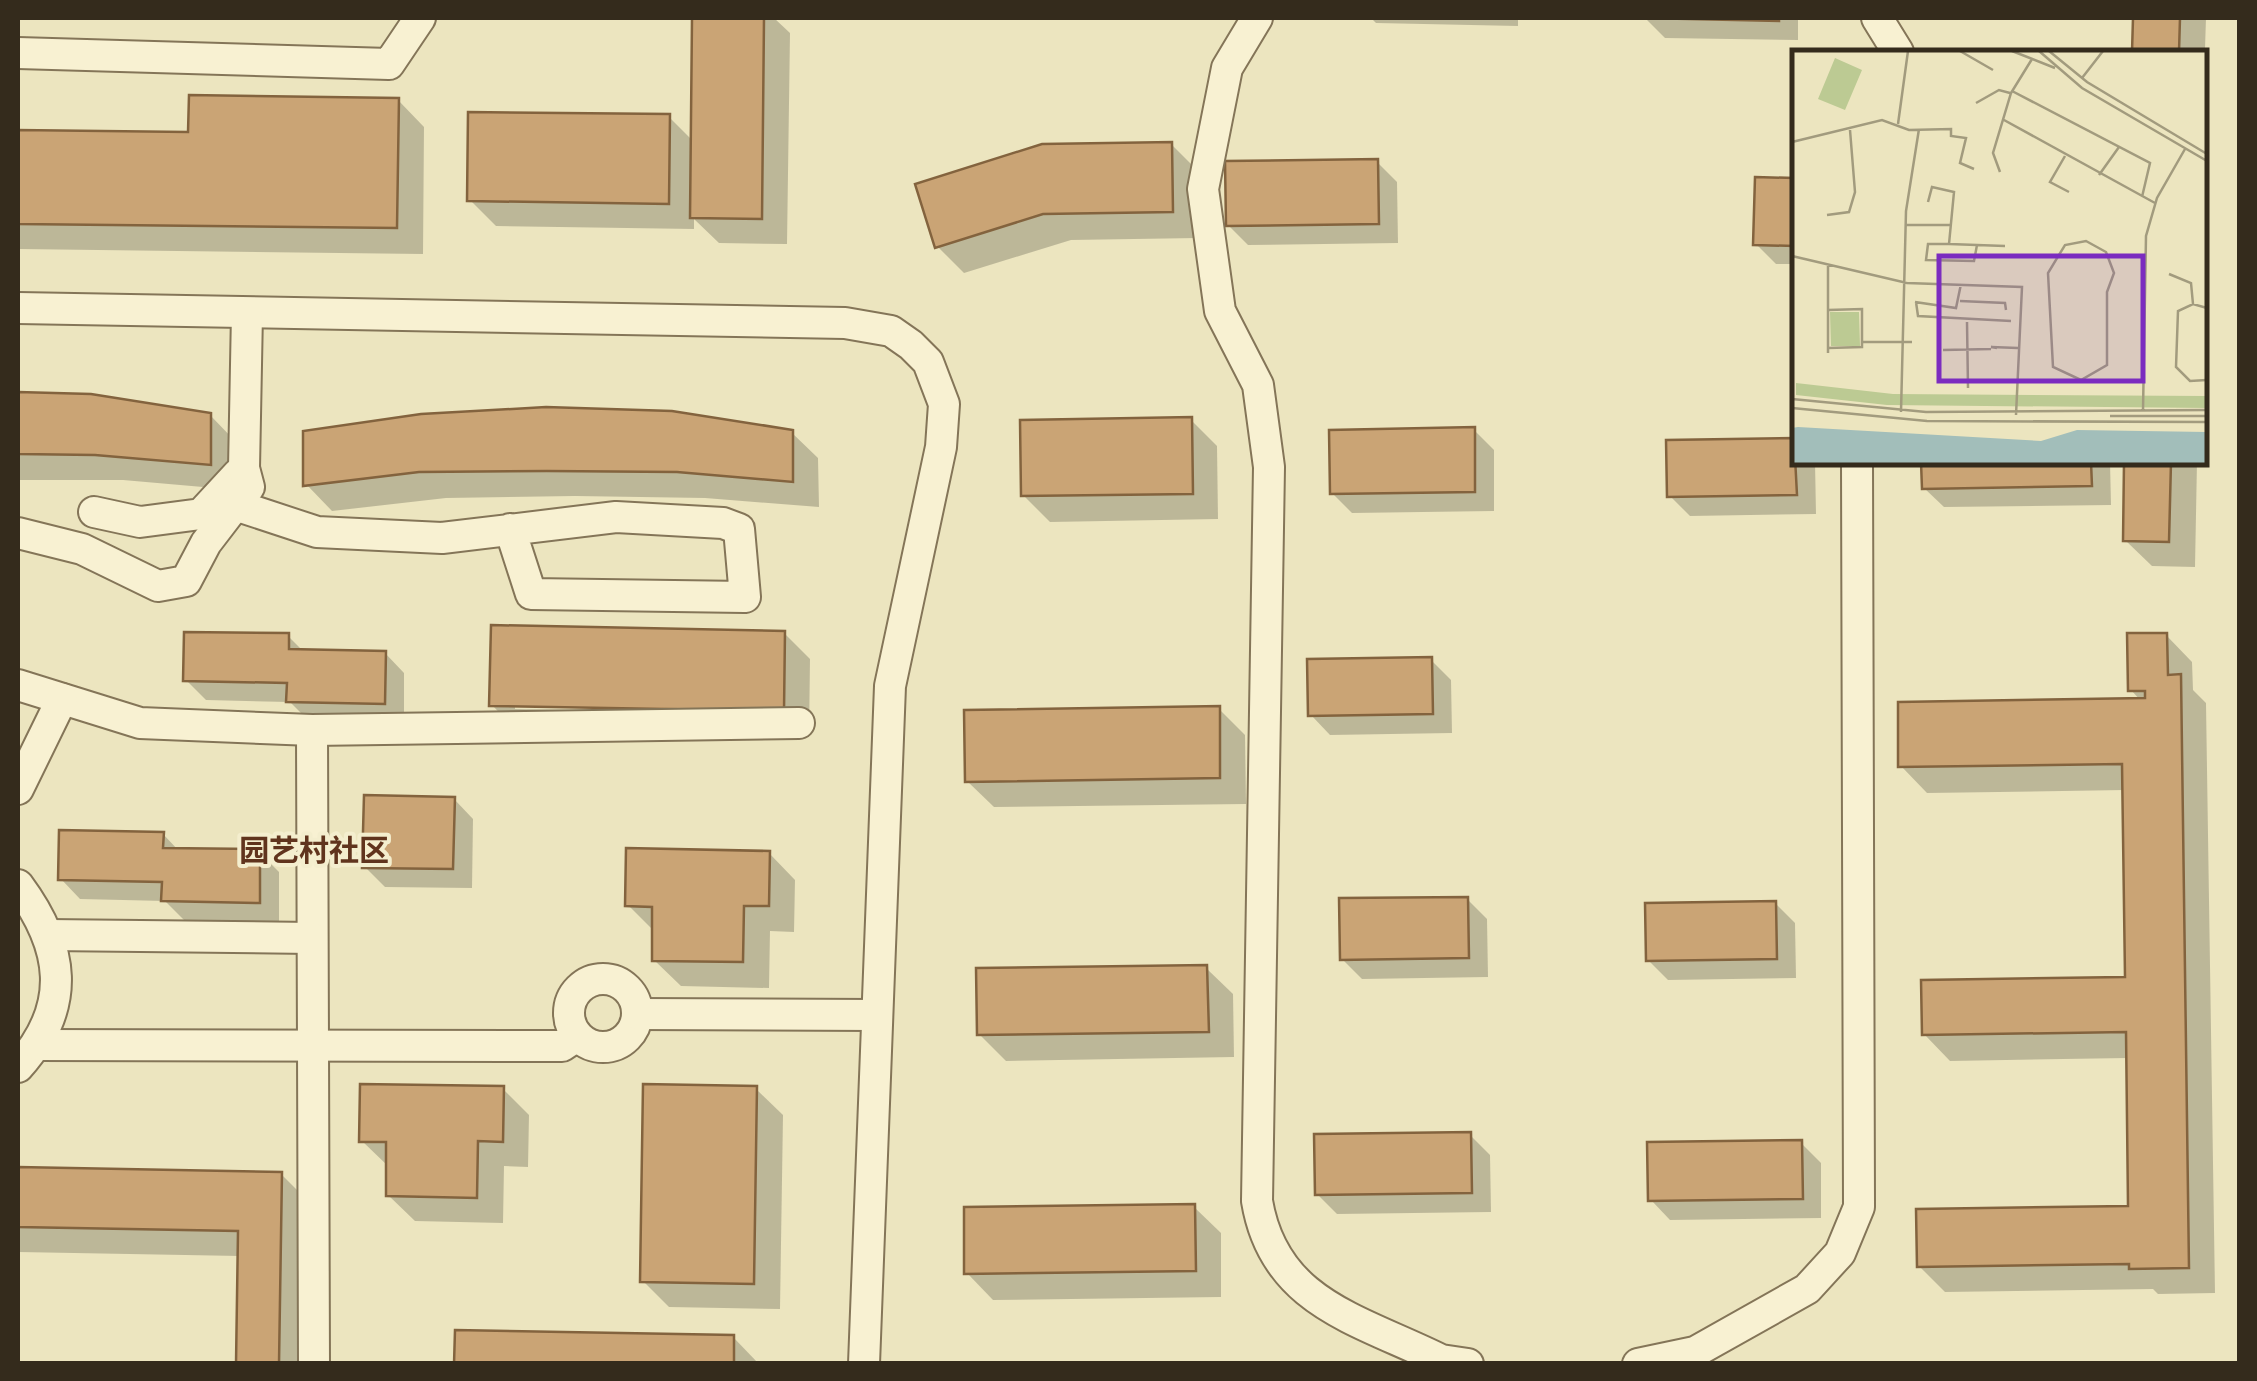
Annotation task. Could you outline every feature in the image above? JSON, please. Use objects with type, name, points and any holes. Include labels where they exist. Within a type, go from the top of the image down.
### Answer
[{"type":"street","points":[[18,52],[389,64],[420,18]]},
{"type":"street","points":[[1257,18],[1227,68],[1203,189],[1220,312],[1258,385],[1269,467],[1257,1201],[1262,1233],[1276,1262],[1298,1286],[1441,1360],[1468,1364]]},
{"type":"street","points":[[1876,18],[1897,50]]},
{"type":"street","points":[[18,308],[846,323],[891,331],[928,362],[944,404],[942,433],[890,686],[864,1364]]},
{"type":"street","points":[[18,533],[82,548],[158,586],[186,581],[206,543],[249,487],[244,468],[247,313]]},
{"type":"street","points":[[1638,1364],[1695,1352],[1807,1289],[1840,1252],[1859,1207],[1857,465]]},
{"type":"street","points":[[94,512],[140,522],[200,514],[244,468]]},
{"type":"street","points":[[235,505],[317,532],[442,538],[510,529],[616,516],[723,523],[739,529],[744,598],[531,594],[510,529]]},
{"type":"street","points":[[18,685],[140,723],[312,730],[799,723]]},
{"type":"street","points":[[18,788],[62,699]]},
{"type":"street","points":[[312,730],[314,1364]]},
{"type":"street","points":[[18,884],[44,919],[56,961],[54,1005],[28,1056],[313,1043],[562,1046],[577,1036]]},
{"type":"street","points":[[48,935],[312,938]]},
{"type":"street","points":[[604,978],[628,990],[637,1014],[626,1038],[601,1047],[577,1036],[568,1011],[580,987],[604,978]]},
{"type":"street","points":[[637,1014],[876,1015]]},
{"type":"building","points":[[692,18],[764,18],[762,219],[690,218]]},
{"type":"building","points":[[1643,18],[1779,18],[1779,21]]},
{"type":"building","points":[[2133,18],[2180,18],[2179,50],[2132,50]]},
{"type":"building","points":[[189,95],[399,98],[397,228],[18,224],[18,130],[188,132]]},
{"type":"building","points":[[468,112],[670,114],[669,204],[467,201]]},
{"type":"building","points":[[1172,142],[1173,212],[1043,214],[935,248],[915,184],[1042,144]]},
{"type":"building","points":[[1378,159],[1379,224],[1226,226],[1225,161]]},
{"type":"building","points":[[1755,177],[1792,178],[1792,246],[1753,245]]},
{"type":"building","points":[[18,392],[91,394],[211,413],[211,465],[95,455],[18,454]]},
{"type":"building","points":[[546,407],[672,411],[793,430],[793,482],[677,472],[419,472],[303,486],[303,431],[421,414]]},
{"type":"building","points":[[1192,417],[1193,494],[1021,496],[1020,420]]},
{"type":"building","points":[[1475,427],[1475,492],[1330,494],[1329,430]]},
{"type":"building","points":[[1792,438],[1797,495],[1667,497],[1666,440]]},
{"type":"building","points":[[1921,465],[2091,465],[2092,486],[1922,489]]},
{"type":"building","points":[[2124,465],[2171,465],[2169,542],[2123,541]]},
{"type":"building","points":[[491,625],[785,631],[784,711],[489,706]]},
{"type":"building","points":[[184,632],[289,633],[289,649],[386,651],[385,704],[286,702],[287,683],[183,681]]},
{"type":"building","points":[[2127,633],[2167,633],[2168,675],[2181,674],[2189,1268],[2129,1269],[2129,1264],[1917,1267],[1916,1209],[2128,1206],[2126,1032],[1922,1035],[1921,980],[2125,977],[2122,764],[1898,767],[1898,702],[2145,698],[2145,691],[2128,691]]},
{"type":"building","points":[[1432,657],[1433,714],[1308,716],[1307,659]]},
{"type":"building","points":[[1220,706],[1220,778],[965,782],[964,710]]},
{"type":"building","points":[[364,795],[455,797],[453,869],[362,868]]},
{"type":"building","points":[[59,830],[164,832],[163,848],[260,849],[260,903],[161,901],[162,882],[58,880]]},
{"type":"building","points":[[626,848],[770,851],[769,906],[744,906],[743,962],[652,961],[652,907],[625,906]]},
{"type":"building","points":[[1468,897],[1469,958],[1340,960],[1339,898]]},
{"type":"building","points":[[1776,901],[1777,959],[1646,961],[1645,903]]},
{"type":"building","points":[[1207,965],[1209,1032],[977,1035],[976,968]]},
{"type":"building","points":[[360,1084],[504,1086],[503,1142],[478,1141],[477,1198],[386,1196],[386,1142],[359,1142]]},
{"type":"building","points":[[643,1084],[757,1086],[754,1284],[640,1282]]},
{"type":"building","points":[[1471,1132],[1472,1193],[1315,1195],[1314,1134]]},
{"type":"building","points":[[1802,1140],[1803,1199],[1648,1201],[1647,1142]]},
{"type":"building","points":[[18,1167],[282,1172],[279,1364],[236,1364],[238,1231],[18,1227]]},
{"type":"building","points":[[1195,1204],[1196,1271],[964,1274],[964,1207]]},
{"type":"building","points":[[455,1330],[734,1335],[734,1364],[454,1364]]},
{"type":"district","name":"园艺村社区","points":[[314,851]]}]
